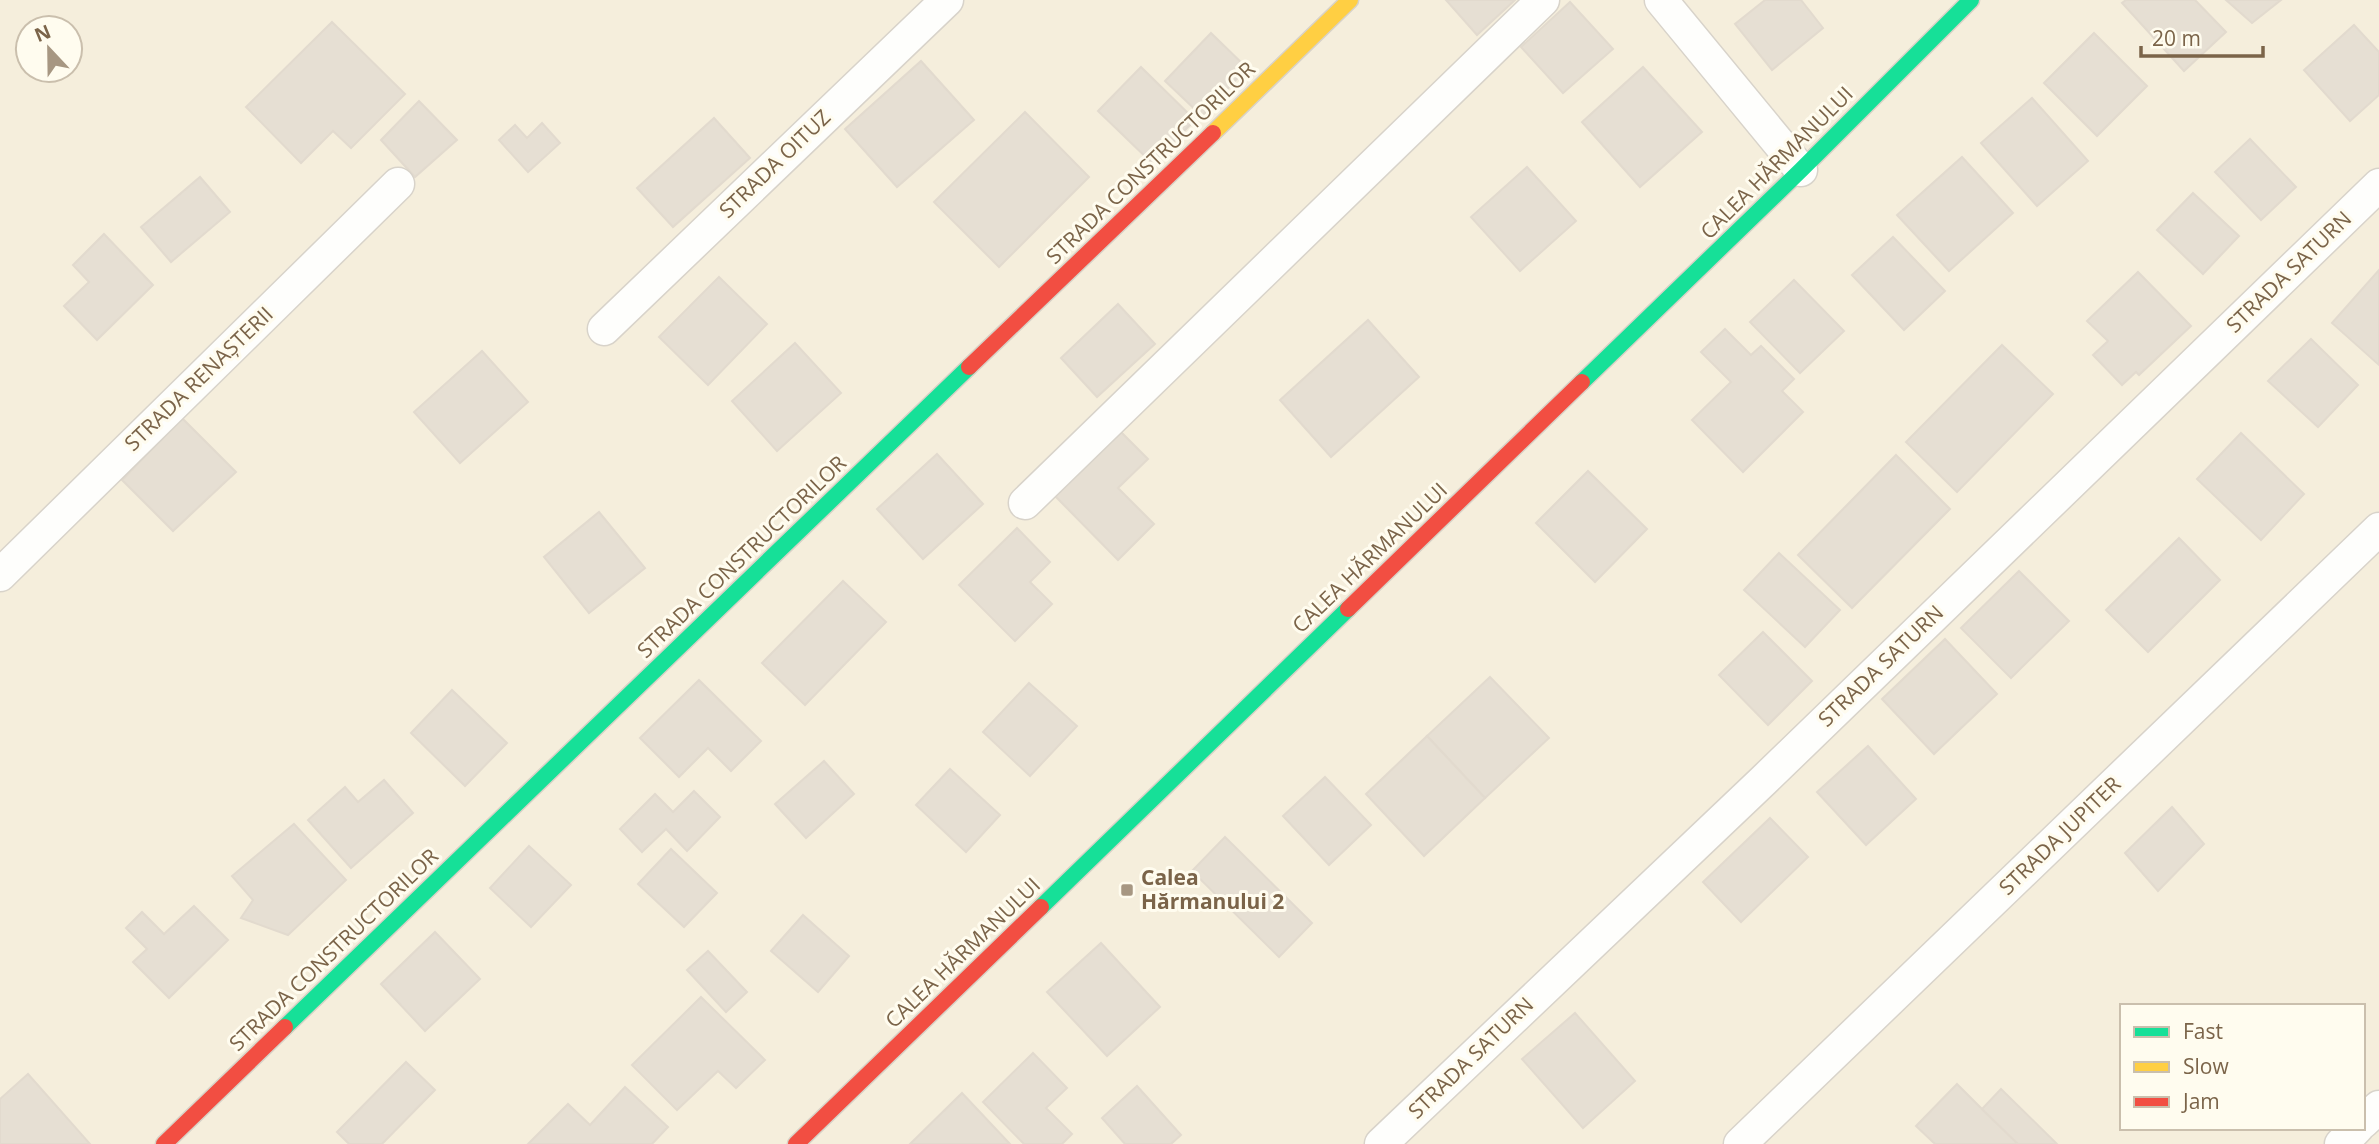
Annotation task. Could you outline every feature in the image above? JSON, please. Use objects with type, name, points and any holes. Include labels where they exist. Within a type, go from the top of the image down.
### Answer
[{"type":"street","name":"STRADA OITUZ","points":[[604,329],[947,0]]},
{"type":"street","name":"STRADA CONSTRUCTORILOR","points":[[164,1144],[1350,0]]},
{"type":"street","points":[[1025,503],[1543,0]]},
{"type":"street","points":[[1661,0],[1801,170]]},
{"type":"street","name":"CALEA HĂRMANULUI","points":[[796,1144],[1801,170],[1971,0]]},
{"type":"street","name":"STRADA RENAȘTERII","points":[[0,575],[398,184]]},
{"type":"street","name":"STRADA SATURN","points":[[1381,1144],[1793,752],[2379,185]]},
{"type":"street","name":"STRADA JUPITER","points":[[1740,1144],[2379,529]]},
{"type":"street","points":[[2365,1120],[2379,1107]]},
{"type":"street","points":[[2341,1144],[2355,1130]]},
{"type":"shaded area","points":[[0,0],[2379,0],[2379,1144],[0,1144]]},
{"type":"building","points":[[1446,0],[1515,0],[1477,35]]},
{"type":"building","points":[[1765,0],[1801,0],[1823,28],[1772,70],[1735,24]]},
{"type":"building","points":[[2126,0],[2195,0],[2226,32],[2184,71],[2122,3]]},
{"type":"building","points":[[2226,0],[2281,0],[2252,23]]},
{"type":"building","points":[[1570,2],[1613,49],[1563,93],[1521,47]]},
{"type":"building","points":[[332,22],[405,94],[351,148],[333,131],[301,163],[246,107]]},
{"type":"building","points":[[2354,25],[2379,52],[2379,95],[2350,121],[2304,70]]},
{"type":"building","points":[[1211,33],[1247,68],[1202,116],[1165,81]]},
{"type":"building","points":[[2094,33],[2147,86],[2097,136],[2044,83]]},
{"type":"building","points":[[921,61],[974,120],[897,187],[845,129]]},
{"type":"building","points":[[1141,67],[1195,120],[1152,163],[1098,111]]},
{"type":"building","points":[[1643,67],[1702,132],[1640,187],[1582,122]]},
{"type":"building","points":[[2032,98],[2088,161],[2037,206],[1981,143]]},
{"type":"building","points":[[419,101],[457,140],[415,177],[381,140]]},
{"type":"building","points":[[1025,112],[1089,177],[999,267],[934,202]]},
{"type":"building","points":[[714,118],[750,158],[673,227],[637,188]]},
{"type":"building","points":[[542,123],[560,143],[528,172],[499,140],[515,125],[527,138]]},
{"type":"building","points":[[2250,139],[2296,187],[2261,220],[2215,172]]},
{"type":"building","points":[[1962,157],[2013,213],[1949,271],[1897,215]]},
{"type":"building","points":[[1527,167],[1576,221],[1520,271],[1471,217]]},
{"type":"building","points":[[200,177],[230,212],[171,262],[141,227]]},
{"type":"building","points":[[2193,193],[2239,236],[2203,274],[2157,230]]},
{"type":"building","points":[[104,234],[153,285],[97,340],[64,306],[89,282],[73,265]]},
{"type":"building","points":[[1893,237],[1945,291],[1904,330],[1852,275]]},
{"type":"building","points":[[2379,270],[2379,365],[2332,323]]},
{"type":"building","points":[[2138,272],[2191,326],[2139,375],[2136,372],[2122,385],[2093,355],[2108,341],[2087,321]]},
{"type":"building","points":[[719,277],[767,324],[708,385],[659,337]]},
{"type":"building","points":[[1794,280],[1844,331],[1800,373],[1750,322]]},
{"type":"building","points":[[1118,304],[1155,344],[1097,397],[1061,358]]},
{"type":"building","points":[[1368,320],[1419,377],[1331,457],[1280,400]]},
{"type":"building","points":[[1725,329],[1751,355],[1761,346],[1794,379],[1782,391],[1803,412],[1743,472],[1692,420],[1731,382],[1701,352]]},
{"type":"building","points":[[2311,339],[2358,385],[2318,427],[2268,381]]},
{"type":"building","points":[[795,343],[841,393],[777,451],[732,401]]},
{"type":"building","points":[[2002,345],[2053,394],[1957,492],[1906,442]]},
{"type":"building","points":[[482,351],[528,402],[460,463],[414,412]]},
{"type":"building","points":[[182,418],[236,472],[173,531],[122,480]]},
{"type":"building","points":[[1120,431],[1148,459],[1118,488],[1154,524],[1118,560],[1054,495]]},
{"type":"building","points":[[2241,433],[2304,494],[2261,540],[2197,479]]},
{"type":"building","points":[[937,454],[983,504],[923,559],[877,509]]},
{"type":"building","points":[[1896,455],[1950,509],[1852,608],[1798,555]]},
{"type":"building","points":[[1588,471],[1647,529],[1595,582],[1536,523]]},
{"type":"building","points":[[599,512],[645,568],[589,613],[544,557]]},
{"type":"building","points":[[1017,528],[1050,562],[1030,582],[1052,604],[1015,641],[959,585]]},
{"type":"building","points":[[2179,538],[2220,580],[2148,652],[2106,610]]},
{"type":"building","points":[[1779,553],[1840,610],[1805,647],[1744,590]]},
{"type":"building","points":[[2019,571],[2069,621],[2011,678],[1961,628]]},
{"type":"building","points":[[843,581],[886,622],[805,705],[762,663]]},
{"type":"building","points":[[1763,632],[1812,681],[1768,725],[1719,675]]},
{"type":"building","points":[[1945,639],[1997,694],[1934,754],[1882,699]]},
{"type":"building","points":[[1490,677],[1549,738],[1485,798],[1427,736]]},
{"type":"building","points":[[699,680],[761,741],[731,771],[708,748],[679,777],[640,738]]},
{"type":"building","points":[[1029,683],[1077,726],[1030,776],[983,732]]},
{"type":"building","points":[[452,690],[507,743],[465,786],[411,733]]},
{"type":"building","points":[[1427,736],[1485,798],[1424,856],[1366,794]]},
{"type":"building","points":[[1868,746],[1916,799],[1866,845],[1817,792]]},
{"type":"building","points":[[824,761],[854,794],[806,838],[775,804]]},
{"type":"building","points":[[950,769],[1000,815],[966,852],[916,805]]},
{"type":"building","points":[[1325,777],[1371,825],[1329,865],[1283,816]]},
{"type":"building","points":[[384,780],[413,813],[351,868],[308,820],[345,787],[358,802]]},
{"type":"building","points":[[694,791],[720,817],[687,851],[666,829],[642,852],[620,829],[655,794],[673,812]]},
{"type":"building","points":[[2172,807],[2204,844],[2158,891],[2125,853]]},
{"type":"building","points":[[1770,818],[1808,857],[1741,922],[1703,882]]},
{"type":"building","points":[[294,824],[346,880],[288,935],[241,918],[253,900],[232,876]]},
{"type":"building","points":[[1225,837],[1312,923],[1279,957],[1192,871]]},
{"type":"building","points":[[529,846],[571,885],[531,927],[490,888]]},
{"type":"building","points":[[671,849],[717,893],[684,927],[638,884]]},
{"type":"building","points":[[194,906],[228,940],[169,998],[133,962],[147,949],[126,928],[142,912],[164,934]]},
{"type":"building","points":[[803,915],[849,956],[818,992],[771,951]]},
{"type":"building","points":[[435,932],[480,979],[425,1031],[381,984]]},
{"type":"building","points":[[1101,943],[1160,1007],[1107,1056],[1047,992]]},
{"type":"building","points":[[708,951],[747,992],[726,1012],[687,970]]},
{"type":"building","points":[[701,997],[765,1060],[736,1088],[718,1071],[677,1110],[632,1065]]},
{"type":"building","points":[[1575,1013],[1635,1081],[1583,1128],[1522,1059]]},
{"type":"building","points":[[1033,1053],[1067,1088],[1046,1108],[1072,1134],[1062,1144],[1024,1144],[983,1102]]},
{"type":"building","points":[[406,1062],[435,1090],[382,1144],[349,1144],[337,1132]]},
{"type":"building","points":[[28,1074],[90,1144],[0,1144],[0,1099]]},
{"type":"building","points":[[1957,1084],[2018,1144],[1935,1144],[1916,1126]]},
{"type":"building","points":[[1137,1086],[1181,1135],[1171,1144],[1125,1144],[1102,1118]]},
{"type":"building","points":[[625,1087],[668,1127],[652,1144],[528,1144],[568,1104],[590,1125]]},
{"type":"building","points":[[2001,1089],[2057,1144],[2018,1144],[1982,1109]]},
{"type":"building","points":[[962,1093],[1010,1144],[910,1144]]},
{"type":"traffic: fast","points":[[1582,382],[1801,170],[1971,0]]},
{"type":"traffic: fast","points":[[285,1027],[969,367]]},
{"type":"traffic: fast","points":[[1041,907],[1348,609]]},
{"type":"traffic: slow","points":[[1213,133],[1350,0]]},
{"type":"traffic: jam","points":[[969,367],[1213,133]]},
{"type":"traffic: jam","points":[[1348,609],[1582,382]]},
{"type":"traffic: jam","points":[[796,1144],[1041,907]]},
{"type":"traffic: jam","points":[[164,1144],[285,1027]]},
{"type":"place","name":"Calea Hărmanului 2","points":[[1127,890]]}]
